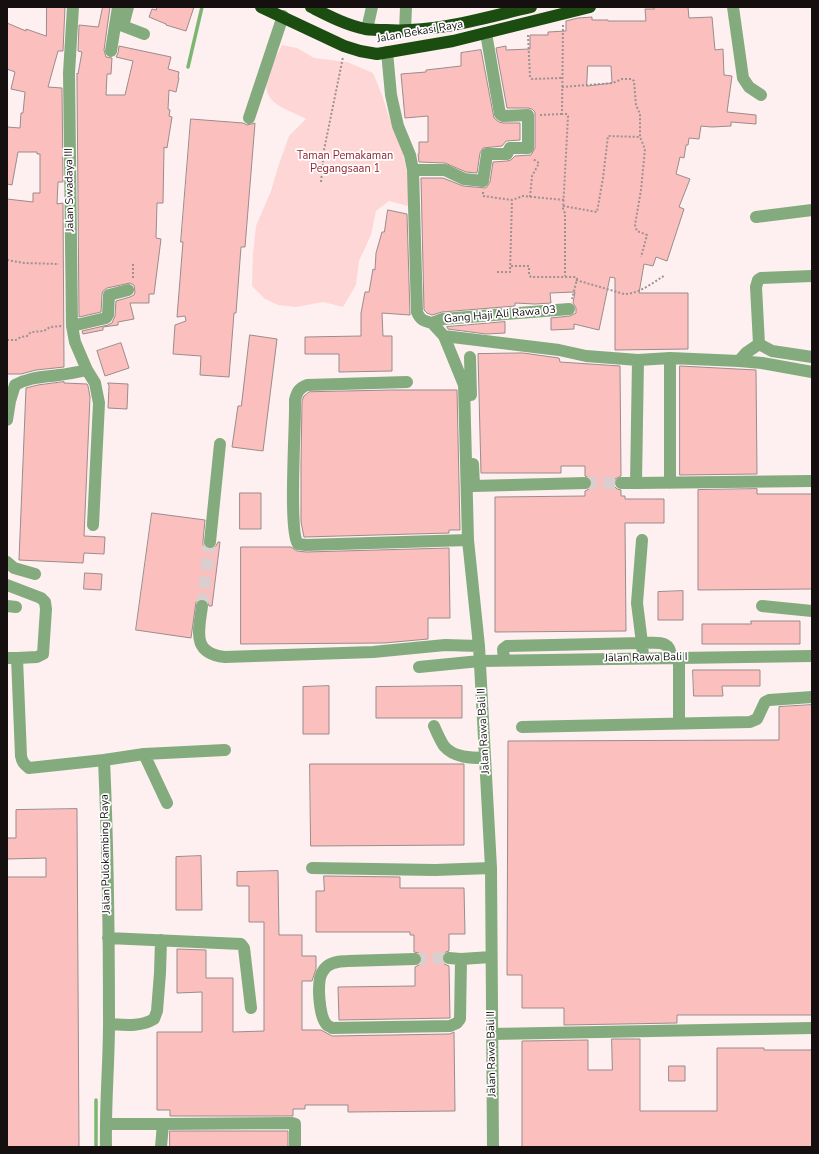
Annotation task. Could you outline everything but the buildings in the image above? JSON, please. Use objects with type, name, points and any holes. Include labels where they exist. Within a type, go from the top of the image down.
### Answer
[{"type":"highway","name":"Jalan Bekasi Raya","points":[[261,7],[344,46],[377,54],[453,41],[590,7]]},
{"type":"highway","name":"Jalan Bekasi Raya","points":[[313,7],[340,21],[366,29],[405,31],[424,30],[480,20],[514,9],[531,7]]},
{"type":"street","name":"Jalan Swadaya III","points":[[73,7],[69,73],[72,326],[75,342],[94,383],[99,403],[93,526]]},
{"type":"street","points":[[111,51],[118,7]]},
{"type":"street","points":[[128,7],[123,26],[144,34]]},
{"type":"street","points":[[366,29],[372,7]]},
{"type":"street","points":[[405,31],[406,7]]},
{"type":"street","points":[[734,7],[743,78],[749,87],[761,95]]},
{"type":"street","points":[[249,118],[282,16]]},
{"type":"street","points":[[387,52],[391,95],[396,118],[410,156],[413,170],[445,170],[464,178],[483,181],[487,154],[507,154],[510,148],[528,148],[528,115],[503,116],[500,114],[486,33]]},
{"type":"street","name":"Jalan Rawa Bali II","points":[[413,170],[417,312],[419,318],[432,323],[444,336],[464,385],[468,540],[479,646],[491,868],[493,1147]]},
{"type":"street","points":[[756,216],[812,210]]},
{"type":"street","points":[[759,344],[756,287],[758,280],[761,278],[812,276]]},
{"type":"street","points":[[72,326],[106,318],[108,315],[109,295],[128,290]]},
{"type":"street","name":"Gang Haji Ali Rawa 03","points":[[432,323],[443,319],[569,309]]},
{"type":"street","points":[[444,336],[559,350],[586,356],[638,360],[670,358],[739,361],[762,363],[812,372]]},
{"type":"street","points":[[759,344],[772,351],[812,357]]},
{"type":"street","points":[[739,361],[746,353],[759,344]]},
{"type":"street","points":[[470,357],[474,486],[585,483]]},
{"type":"street","points":[[670,358],[670,483]]},
{"type":"street","points":[[636,483],[638,360]]},
{"type":"street","points":[[7,420],[11,397],[15,385],[36,377],[87,370]]},
{"type":"street","points":[[407,382],[307,385],[300,388],[295,400],[293,510],[296,542],[298,544],[306,545],[468,540]]},
{"type":"street","points":[[210,542],[220,444]]},
{"type":"street","points":[[621,483],[812,481]]},
{"type":"street","points":[[642,540],[636,603],[643,658]]},
{"type":"street","points":[[7,562],[14,568],[35,574]]},
{"type":"street","points":[[12,587],[41,598],[45,602],[46,609],[43,654],[37,657],[12,658],[22,762],[29,768],[144,754],[225,750]]},
{"type":"street","points":[[202,606],[199,630],[200,643],[206,652],[213,656],[224,658],[373,652],[445,645],[479,646]]},
{"type":"street","points":[[762,606],[812,612]]},
{"type":"street","points":[[504,660],[504,649],[507,646],[663,643],[668,645],[675,658],[679,723]]},
{"type":"street","name":"Jalan Rawa Bali I","points":[[419,667],[504,660],[812,656]]},
{"type":"street","points":[[522,727],[750,722],[757,719],[765,702],[769,700],[812,697]]},
{"type":"street","points":[[434,726],[447,749],[464,757],[485,758]]},
{"type":"street","points":[[144,754],[168,803]]},
{"type":"street","name":"Jalan Pulokambing Raya","points":[[104,760],[109,1024],[106,1147]]},
{"type":"street","points":[[312,868],[435,870],[491,868]]},
{"type":"street","points":[[108,938],[241,944],[244,948],[250,1008]]},
{"type":"street","points":[[109,1024],[137,1025],[147,1023],[154,1019],[157,1011],[161,940]]},
{"type":"street","points":[[415,959],[348,961],[329,964],[320,976],[320,1006],[323,1019],[328,1026],[332,1028],[450,1026],[457,1023],[460,1019],[455,958],[491,957]]},
{"type":"street","points":[[492,1034],[812,1028]]},
{"type":"street","points":[[106,1124],[292,1123],[296,1128],[295,1147]]},
{"type":"street","points":[[161,1147],[163,1124]]},
{"type":"path","points":[[562,14],[562,114]]},
{"type":"path","points":[[527,22],[530,77],[562,78]]},
{"type":"path","points":[[321,182],[324,150],[342,65],[344,46]]},
{"type":"path","points":[[562,87],[613,83],[623,79],[634,80],[636,105],[640,114],[640,137],[645,149],[641,190],[635,225],[637,231],[647,235],[641,257]]},
{"type":"path","points":[[528,115],[567,114],[568,116],[563,206],[565,213],[565,276]]},
{"type":"path","points":[[563,206],[597,212],[608,136],[640,137]]},
{"type":"path","points":[[528,148],[528,156],[539,163],[532,176],[530,197]]},
{"type":"path","points":[[483,181],[483,196],[512,200],[522,196],[564,200]]},
{"type":"path","points":[[497,272],[510,272],[512,200]]},
{"type":"path","points":[[7,260],[24,263],[71,264]]},
{"type":"path","points":[[128,290],[133,283],[133,264]]},
{"type":"path","points":[[511,266],[529,266],[529,275],[531,277],[576,277],[576,280],[624,294],[639,291],[664,276]]},
{"type":"path","points":[[569,309],[576,280]]},
{"type":"path","points":[[7,340],[27,336],[30,332],[44,331],[50,327],[72,326]]},
{"type":"green space","name":"Taman Pemakaman Pegangsaan 1","points":[[282,45],[297,48],[314,58],[347,62],[373,73],[402,149],[408,178],[408,206],[389,201],[376,211],[371,235],[359,261],[356,285],[343,307],[323,302],[296,307],[278,305],[265,299],[252,286],[256,226],[271,191],[289,136],[306,119],[278,105],[267,93],[266,86],[269,72]]},
{"type":"waterway","points":[[188,67],[202,7]]},
{"type":"waterway","points":[[96,1100],[96,1147]]},
{"type":"tunnel","points":[[585,483],[621,483]]},
{"type":"tunnel","points":[[202,606],[210,542]]},
{"type":"tunnel","points":[[415,959],[449,958]]}]
